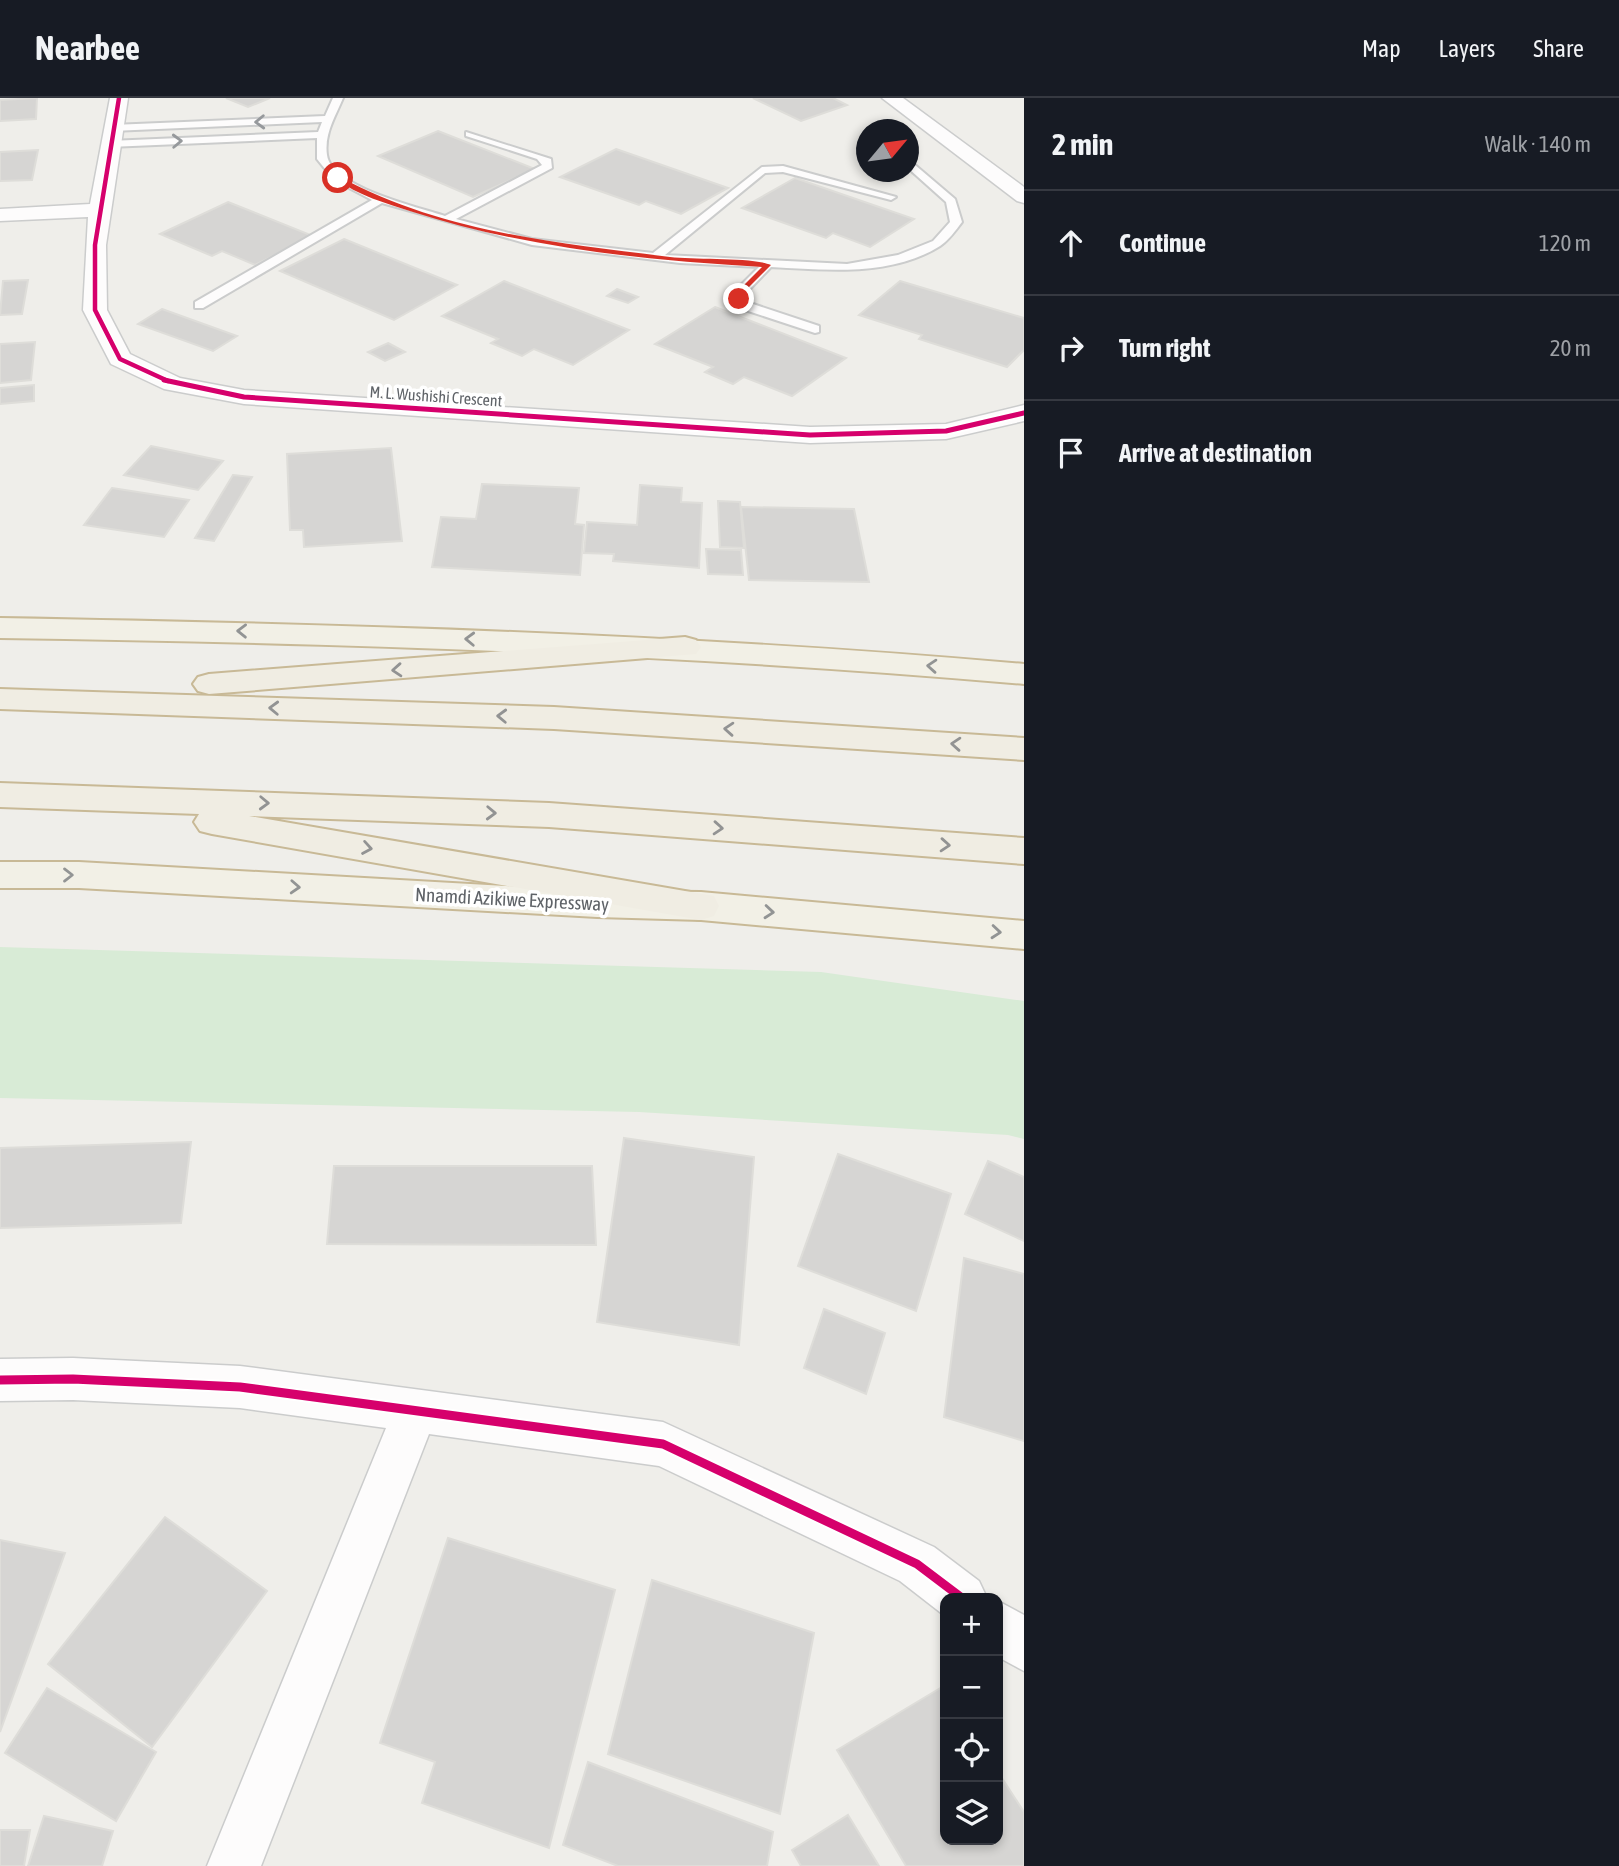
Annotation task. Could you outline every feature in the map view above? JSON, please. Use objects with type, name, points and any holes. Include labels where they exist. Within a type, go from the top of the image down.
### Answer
[{"type":"highway","points":[[0,628],[302,632],[685,648],[1024,674]]},
{"type":"highway","points":[[12,699],[685,648]]},
{"type":"highway","points":[[12,699],[554,718],[1024,749]]},
{"type":"highway","points":[[0,795],[58,795],[549,815],[1024,850]]},
{"type":"highway","points":[[58,795],[701,906]]},
{"type":"highway","name":"Nnamdi Azikiwe Expressway","points":[[0,875],[79,875],[597,904],[701,906],[1024,935]]},
{"type":"street","name":"M. L. Wushishi Crescent","points":[[119,98],[103,181],[96,245],[95,310],[120,359],[173,384],[232,395],[810,435],[905,435],[961,428],[1024,413]]},
{"type":"street","points":[[891,98],[1024,197]]},
{"type":"street","points":[[13,215],[103,181]]},
{"type":"street","points":[[13,215],[100,210]]},
{"type":"street","points":[[13,215],[96,245]]},
{"type":"street","points":[[0,1380],[73,1379],[240,1387],[663,1444],[917,1564],[955,1593]]},
{"type":"street","points":[[234,1866],[416,1410]]},
{"type":"street","points":[[1003,1630],[1024,1646]]},
{"type":"lane","points":[[338,98],[322,135],[322,159],[338,178],[381,199],[446,220],[532,242],[655,257],[767,265],[846,267],[901,258],[937,243],[956,222],[951,201],[919,172]]},
{"type":"lane","points":[[110,136],[328,119]]},
{"type":"lane","points":[[446,220],[548,166],[547,161],[541,157],[470,134]]},
{"type":"lane","points":[[110,136],[322,135]]},
{"type":"lane","points":[[655,257],[762,170],[783,169],[891,197]]},
{"type":"lane","points":[[199,305],[381,199]]},
{"type":"lane","points":[[767,265],[738,294],[739,299],[746,306],[815,329]]},
{"type":"green space","points":[[0,947],[821,972],[1024,1001],[1024,1139],[1008,1135],[639,1112],[0,1098]]},
{"type":"building","points":[[37,98],[36,119],[0,121],[0,100]]},
{"type":"building","points":[[226,98],[270,98],[248,107]]},
{"type":"building","points":[[753,98],[833,98],[847,105],[801,121]]},
{"type":"building","points":[[438,131],[535,169],[473,197],[378,156]]},
{"type":"building","points":[[616,149],[728,188],[681,214],[646,201],[639,205],[560,177]]},
{"type":"building","points":[[38,150],[32,180],[0,181],[0,152]]},
{"type":"building","points":[[795,178],[914,219],[870,247],[833,233],[826,238],[742,208]]},
{"type":"building","points":[[228,202],[313,236],[255,265],[222,251],[212,256],[160,234]]},
{"type":"building","points":[[344,239],[457,285],[394,320],[280,271]]},
{"type":"building","points":[[28,280],[22,314],[0,315],[3,281]]},
{"type":"building","points":[[504,281],[629,330],[573,365],[534,349],[522,356],[491,343],[498,339],[442,316]]},
{"type":"building","points":[[900,281],[1024,318],[1024,350],[1007,367],[919,339],[922,335],[859,315]]},
{"type":"building","points":[[617,289],[638,297],[628,303],[607,296]]},
{"type":"building","points":[[715,307],[846,358],[792,396],[744,377],[733,384],[705,372],[713,367],[655,344]]},
{"type":"building","points":[[162,309],[237,336],[213,351],[138,324]]},
{"type":"building","points":[[35,342],[31,380],[0,383],[0,344]]},
{"type":"building","points":[[388,343],[405,352],[385,361],[368,352]]},
{"type":"building","points":[[34,385],[34,401],[0,404],[0,388]]},
{"type":"building","points":[[151,446],[223,461],[198,490],[124,475]]},
{"type":"building","points":[[391,448],[402,541],[304,547],[303,530],[290,530],[287,454]]},
{"type":"building","points":[[233,475],[252,477],[214,541],[195,538]]},
{"type":"building","points":[[482,484],[579,488],[575,524],[584,525],[580,575],[432,567],[441,517],[476,519]]},
{"type":"building","points":[[640,485],[682,488],[681,502],[702,503],[699,568],[613,561],[614,554],[584,553],[587,522],[637,525]]},
{"type":"building","points":[[112,488],[189,500],[164,537],[84,525]]},
{"type":"building","points":[[718,501],[740,502],[744,548],[720,547]]},
{"type":"building","points":[[741,507],[854,509],[869,582],[749,580]]},
{"type":"building","points":[[706,549],[741,550],[743,575],[708,574]]},
{"type":"building","points":[[624,1138],[754,1157],[739,1345],[597,1322]]},
{"type":"building","points":[[191,1142],[181,1223],[0,1228],[0,1148]]},
{"type":"building","points":[[838,1154],[951,1194],[916,1311],[798,1266]]},
{"type":"building","points":[[988,1161],[1024,1177],[1024,1241],[965,1214]]},
{"type":"building","points":[[334,1166],[592,1166],[596,1245],[327,1244]]},
{"type":"building","points":[[964,1258],[1024,1274],[1024,1441],[944,1417]]},
{"type":"building","points":[[824,1309],[885,1333],[866,1394],[804,1368]]},
{"type":"building","points":[[165,1517],[267,1591],[152,1747],[48,1664]]},
{"type":"building","points":[[448,1538],[615,1590],[549,1848],[422,1803],[435,1762],[380,1743]]},
{"type":"building","points":[[0,1540],[65,1553],[0,1732]]},
{"type":"building","points":[[652,1580],[814,1633],[780,1814],[608,1754]]},
{"type":"building","points":[[47,1688],[156,1752],[116,1821],[5,1753]]},
{"type":"building","points":[[940,1688],[940,1845],[1003,1845],[1003,1780],[1024,1812],[1024,1866],[906,1866],[837,1750]]},
{"type":"building","points":[[588,1762],[773,1832],[767,1866],[618,1866],[563,1845]]},
{"type":"building","points":[[848,1815],[879,1866],[801,1866],[792,1850]]},
{"type":"building","points":[[44,1816],[113,1831],[102,1866],[28,1866]]},
{"type":"building","points":[[0,1830],[30,1830],[24,1866],[0,1866]]},
{"type":"cycle path","points":[[119,98],[103,181],[95,245],[95,310],[120,359],[173,384],[244,397],[810,435],[918,434],[973,427],[1024,413]]},
{"type":"cycle path","points":[[0,1380],[73,1379],[240,1387],[663,1444],[917,1564],[955,1593]]},
{"type":"route","points":[[338,178],[369,195],[446,220],[532,242],[680,260],[767,265],[738,294],[739,299]]}]
